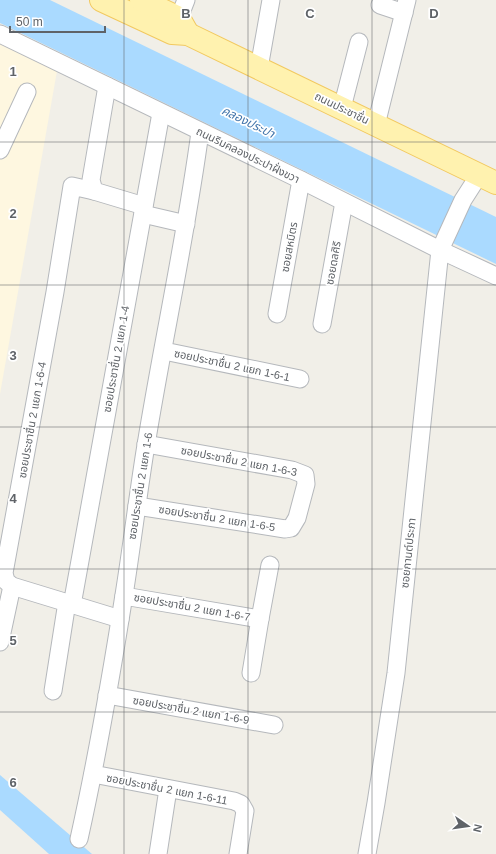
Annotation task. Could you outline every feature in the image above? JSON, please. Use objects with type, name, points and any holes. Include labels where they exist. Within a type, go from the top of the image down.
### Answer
[{"type":"main road","name":"ถนนประชาชื่น","points":[[101,0],[172,33],[184,17]]},
{"type":"main road","name":"ถนนประชาชื่น","points":[[141,0],[184,17],[258,68],[488,179]]},
{"type":"street","points":[[258,68],[271,0]]},
{"type":"street","points":[[376,125],[405,7],[380,5]]},
{"type":"street","name":"ถนนริมคลองประปาฝั่งขวา","points":[[0,34],[344,202],[443,245],[496,276]]},
{"type":"street","points":[[342,108],[359,42]]},
{"type":"street","points":[[107,86],[90,180],[94,191],[143,210],[186,224]]},
{"type":"street","points":[[0,149],[27,92]]},
{"type":"street","name":"ซอยประชาชื่น 2 แยก 1-4","points":[[52,691],[162,113]]},
{"type":"street","name":"ซอยประชาชื่น 2 แยก 1-6","points":[[79,839],[93,774],[124,596],[146,444],[193,184],[200,132]]},
{"type":"street","name":"ซอยกานต์ประภา","points":[[367,854],[396,673],[443,245],[463,200],[488,179]]},
{"type":"street","name":"ซอยสหมิตร","points":[[277,314],[301,180]]},
{"type":"street","name":"ซอยประชาชื่น 2 แยก 1-6-4","points":[[12,586],[6,581],[4,573],[55,292],[72,186],[94,191]]},
{"type":"street","name":"ซอยดลศิริ","points":[[322,324],[344,202]]},
{"type":"street","name":"ซอยประชาชื่น 2 แยก 1-6-1","points":[[164,351],[300,379]]},
{"type":"street","name":"ซอยประชาชื่น 2 แยก 1-6-3","points":[[146,444],[298,471],[305,475],[306,484],[302,501]]},
{"type":"street","name":"ซอยประชาชื่น 2 แยก 1-6-5","points":[[137,506],[285,529],[291,528],[294,524],[302,501]]},
{"type":"street","points":[[252,673],[270,565]]},
{"type":"street","points":[[0,642],[12,586],[120,619]]},
{"type":"street","name":"ซอยประชาชื่น 2 แยก 1-6-7","points":[[124,596],[260,618]]},
{"type":"street","name":"ซอยประชาชื่น 2 แยก 1-6-9","points":[[107,695],[274,725]]},
{"type":"street","name":"ซอยประชาชื่น 2 แยก 1-6-11","points":[[93,774],[234,801],[241,804],[245,811],[238,854]]},
{"type":"street","points":[[158,854],[168,789]]},
{"type":"shaded area","points":[[0,43],[57,71],[0,394]]},
{"type":"water","name":"คลองประปา","points":[[0,0],[50,0],[496,217],[496,264],[0,23]]},
{"type":"water","points":[[0,775],[92,854],[49,854],[0,810]]}]
